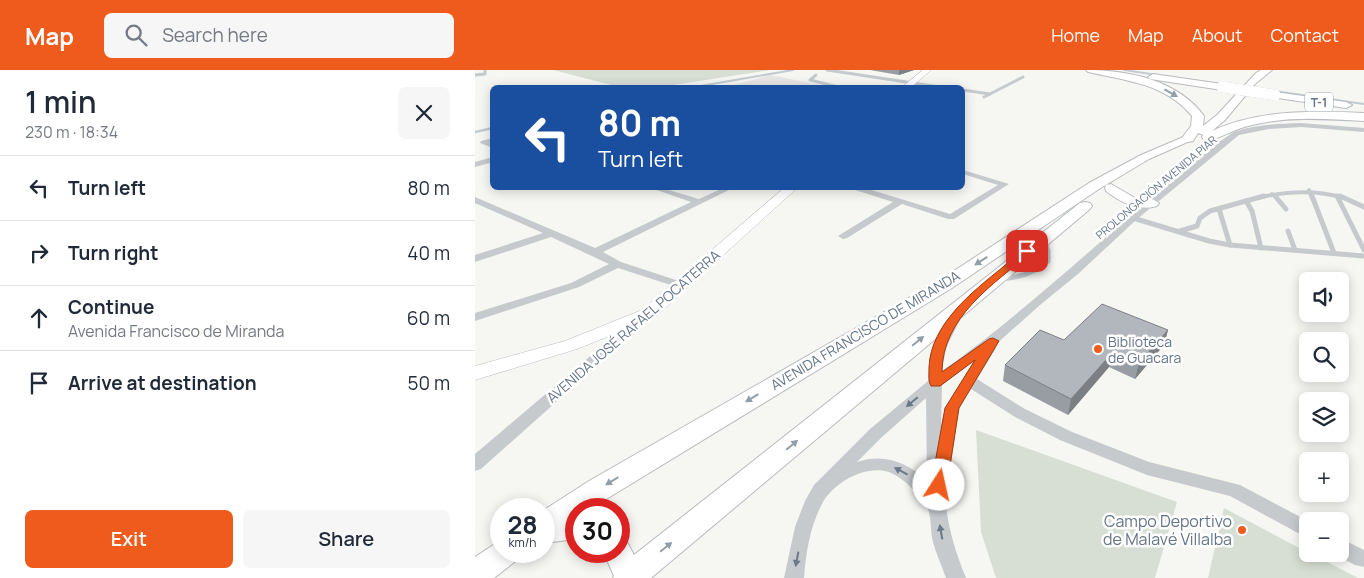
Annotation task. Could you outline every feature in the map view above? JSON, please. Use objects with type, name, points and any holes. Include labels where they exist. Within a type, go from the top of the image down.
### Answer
[{"type":"highway","points":[[1091,70],[1164,88],[1185,100],[1198,116],[1197,126],[1188,138]]},
{"type":"highway","name":"T-1","points":[[1107,70],[1355,99]]},
{"type":"highway","name":"T-1","points":[[1142,70],[1224,84]]},
{"type":"highway","points":[[1188,138],[1209,128],[1225,114],[1257,77],[1267,70]]},
{"type":"highway","points":[[1208,137],[1227,121],[1265,77],[1278,70]]},
{"type":"highway","name":"T-1","points":[[1276,91],[1364,108]]},
{"type":"highway","points":[[1208,137],[1238,125],[1256,121],[1302,117],[1364,118]]},
{"type":"main road","name":"AVENIDA FRANCISCO DE MIRANDA","points":[[629,578],[1079,209],[1127,178],[1208,137]]},
{"type":"main road","name":"AVENIDA FRANCISCO DE MIRANDA","points":[[555,518],[598,489],[946,284],[1094,186],[1145,157],[1188,138]]},
{"type":"main road","points":[[1111,188],[1120,197],[1131,202],[1152,203]]},
{"type":"main road","points":[[475,574],[490,563]]},
{"type":"main road","points":[[622,563],[629,578]]},
{"type":"street","points":[[907,85],[927,70]]},
{"type":"street","name":"PROLONGACIÓN AVENIDA PIAR","points":[[993,341],[1036,302],[1074,272],[1133,218],[1237,133],[1283,125],[1313,125],[1364,130]]},
{"type":"street","points":[[490,141],[484,143],[490,145]]},
{"type":"street","points":[[475,165],[490,160]]},
{"type":"street","points":[[865,190],[951,217],[1005,184],[965,173]]},
{"type":"street","points":[[661,190],[699,202]]},
{"type":"street","points":[[595,252],[725,190]]},
{"type":"street","name":"AVENIDA JOSÉ RAFAEL POCATERRA","points":[[475,464],[789,190]]},
{"type":"street","points":[[843,236],[901,201]]},
{"type":"street","points":[[478,204],[552,233],[617,264],[681,285]]},
{"type":"street","points":[[475,259],[552,233]]},
{"type":"street","points":[[475,317],[575,285],[617,264]]},
{"type":"street","points":[[956,578],[943,541],[936,504],[933,407],[939,348],[950,325],[974,296]]},
{"type":"street","points":[[475,373],[571,345],[648,314]]},
{"type":"street","points":[[936,504],[952,408],[993,341]]},
{"type":"street","points":[[794,578],[802,532],[814,502],[828,481],[876,433],[935,383],[993,341]]},
{"type":"street","points":[[969,381],[1020,413],[1066,436],[1147,468],[1234,490],[1299,526]]},
{"type":"street","points":[[828,481],[851,470],[874,464],[897,468],[917,480],[936,504]]},
{"type":"street","points":[[1349,552],[1362,559]]},
{"type":"lane","points":[[475,75],[485,74],[485,70]]},
{"type":"lane","points":[[827,70],[907,85]]},
{"type":"lane","points":[[816,76],[810,80],[830,85]]},
{"type":"lane","points":[[984,97],[1023,77]]},
{"type":"lane","points":[[965,90],[990,94]]},
{"type":"lane","points":[[1179,232],[1197,226],[1201,218],[1210,211],[1291,190],[1309,190],[1337,196],[1364,207]]},
{"type":"lane","points":[[1309,190],[1334,253]]},
{"type":"lane","points":[[1272,194],[1286,208]]},
{"type":"lane","points":[[1337,196],[1364,250]]},
{"type":"lane","points":[[1246,201],[1252,211],[1261,248]]},
{"type":"lane","points":[[1219,209],[1230,245]]},
{"type":"lane","points":[[1133,218],[1209,241],[1230,245],[1364,256]]},
{"type":"lane","points":[[1288,231],[1295,250]]},
{"type":"shaded area","points":[[553,70],[770,70],[673,85],[611,85]]},
{"type":"shaded area","points":[[770,75],[821,85],[735,85]]},
{"type":"shaded area","points":[[976,430],[1177,502],[1155,578],[996,578],[981,532]]},
{"type":"shaded area","name":"Campo Deportivo de Malavé Villalba","points":[[1224,508],[1299,548],[1299,562],[1327,562],[1358,578],[1208,578]]},
{"type":"building","points":[[1102,304],[1168,330],[1139,363],[1113,352],[1071,399],[1005,365],[1040,330],[1064,340]]},
{"type":"waterway","points":[[706,85],[793,70]]},
{"type":"waterway","points":[[1124,70],[1158,75]]},
{"type":"waterway","points":[[1274,91],[1364,104]]},
{"type":"waterway","points":[[475,132],[490,129]]},
{"type":"place","name":"Biblioteca de Guacara","points":[[1098,349]]},
{"type":"place","name":"Campo Deportivo de Malavé Villalba","points":[[1242,530]]},
{"type":"route","points":[[939,485],[952,408],[993,341],[935,383],[939,348],[957,314],[974,296],[1027,251]]}]
